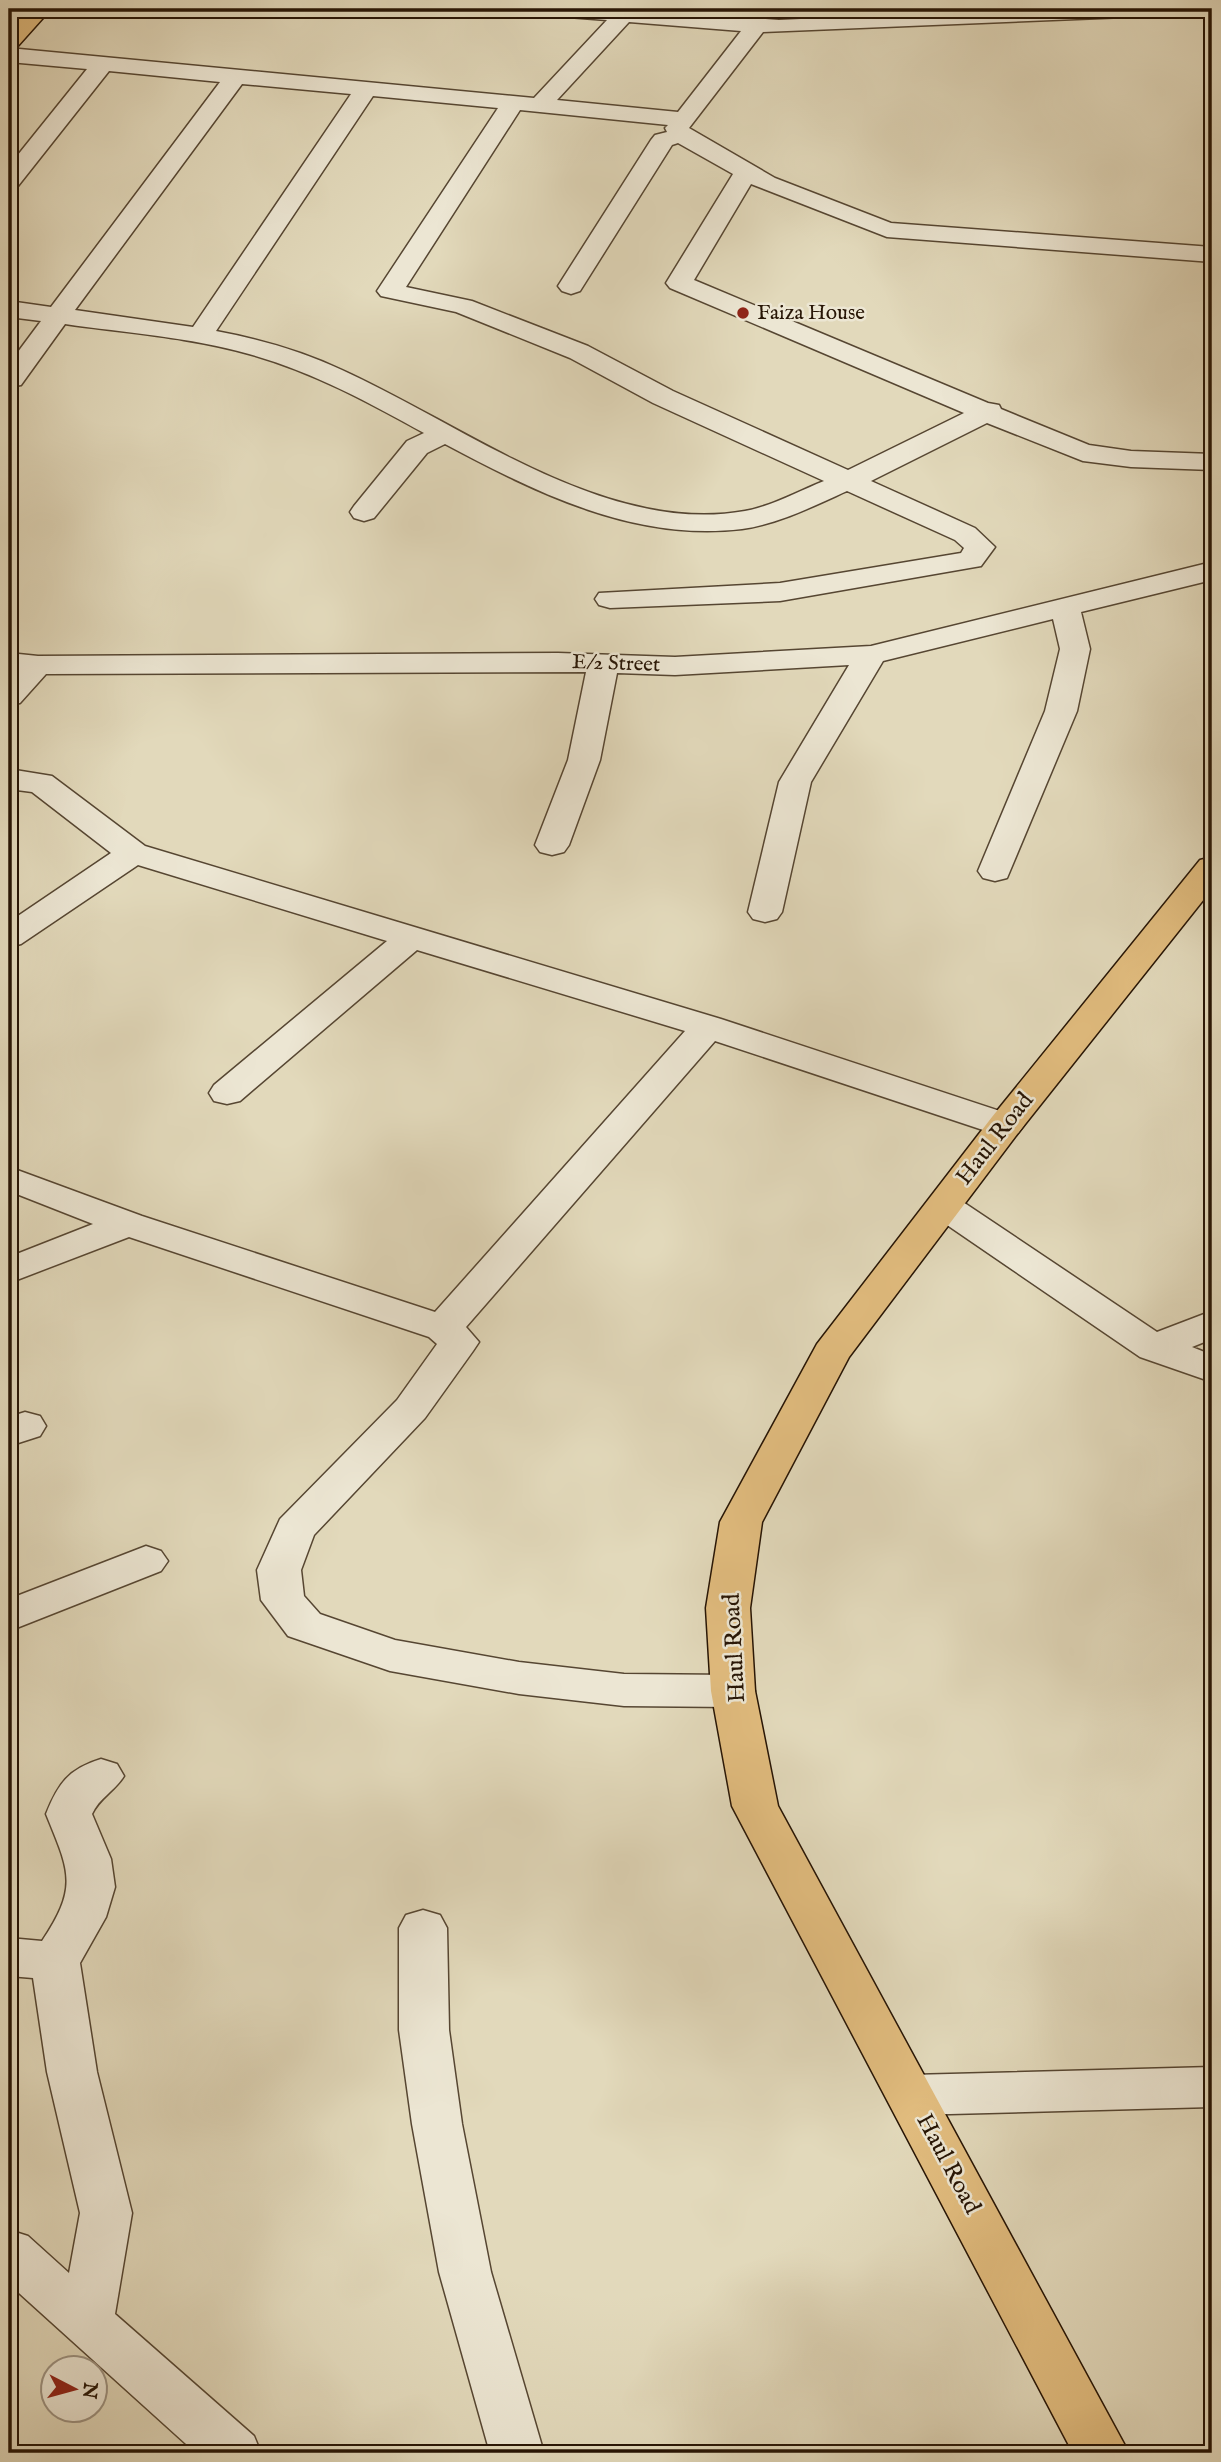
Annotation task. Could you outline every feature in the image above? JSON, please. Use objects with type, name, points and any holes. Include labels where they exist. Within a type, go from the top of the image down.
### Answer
[{"type":"main road","points":[[9,42],[40,9]]},
{"type":"main road","name":"Haul Road","points":[[1101,2453],[755,1806],[733,1691],[728,1608],[741,1522],[831,1353],[1005,1125],[1212,867]]},
{"type":"street","points":[[555,9],[635,13],[757,25],[831,26],[1150,9]]},
{"type":"street","points":[[1180,9],[1212,10]]},
{"type":"street","points":[[540,106],[635,13]]},
{"type":"street","points":[[571,286],[663,140],[682,127],[757,25]]},
{"type":"street","points":[[9,55],[513,103],[682,127],[766,183],[887,230],[1212,255]]},
{"type":"street","points":[[9,181],[103,64]]},
{"type":"street","points":[[11,379],[236,76]]},
{"type":"street","points":[[200,335],[367,88]]},
{"type":"street","points":[[513,103],[390,291],[463,306],[579,352],[663,397],[965,534],[980,547],[971,560],[780,592],[610,599]]},
{"type":"street","points":[[746,172],[679,283],[989,411],[1083,453],[1131,460],[1212,462]]},
{"type":"street","points":[[9,309],[200,335],[276,353],[350,384],[443,433],[556,487],[612,510],[649,518],[693,522],[742,520],[788,506],[849,481],[989,411]]},
{"type":"street","points":[[364,512],[417,447],[443,433]]},
{"type":"street","name":"E/2 Street","points":[[24,664],[544,662],[675,666],[871,654],[1212,571]]},
{"type":"street","points":[[995,871],[1061,710],[1075,649],[1065,607]]},
{"type":"street","points":[[765,912],[795,782],[871,654]]},
{"type":"street","points":[[9,696],[24,664]]},
{"type":"street","points":[[552,845],[584,760],[603,664]]},
{"type":"street","points":[[9,779],[41,783],[133,853],[708,1027],[1005,1125]]},
{"type":"street","points":[[9,937],[133,853]]},
{"type":"street","points":[[227,1093],[412,937]]},
{"type":"street","points":[[443,1328],[708,1027]]},
{"type":"street","points":[[9,1178],[128,1224],[443,1328],[459,1342],[411,1409],[295,1529],[279,1570],[283,1600],[304,1625],[390,1655],[519,1678],[624,1690],[733,1691]]},
{"type":"street","points":[[944,1206],[1154,1348],[1212,1369]]},
{"type":"street","points":[[9,1271],[128,1224]]},
{"type":"street","points":[[1154,1348],[1212,1324]]},
{"type":"street","points":[[9,1616],[146,1561]]},
{"type":"street","points":[[87,2321],[106,2213],[72,2072],[32,1959],[81,1921],[92,1886],[86,1857],[69,1814],[77,1794],[102,1776]]},
{"type":"street","points":[[423,1928],[424,2030],[436,2124],[465,2272],[517,2453]]},
{"type":"street","points":[[911,2095],[1212,2087]]},
{"type":"street","points":[[9,2252],[234,2453]]},
{"type":"place","name":"Faiza House","points":[[743,313]]}]
